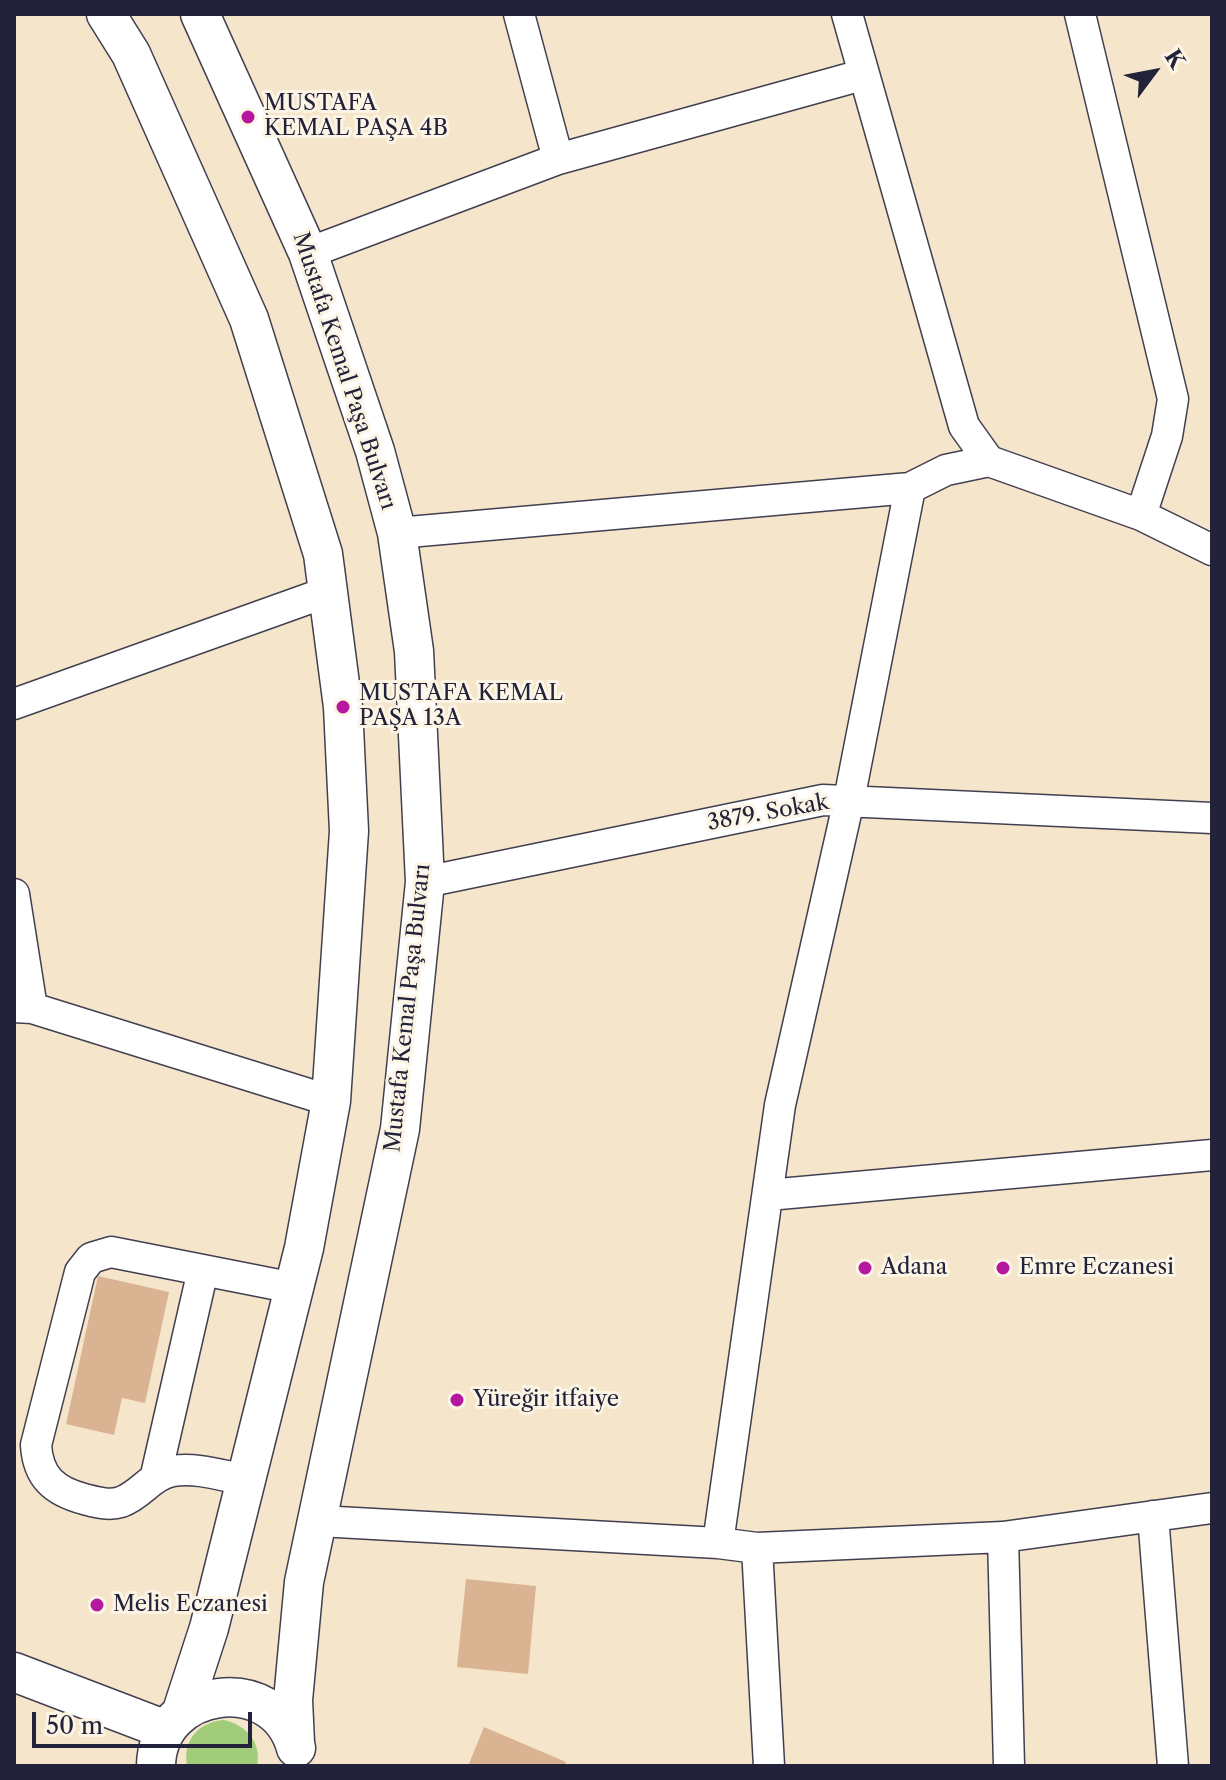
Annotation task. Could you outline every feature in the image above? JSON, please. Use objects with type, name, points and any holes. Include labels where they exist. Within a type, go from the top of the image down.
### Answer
[{"type":"main road","points":[[106,14],[131,54],[249,319],[323,554],[343,707],[349,831],[331,1101],[294,1288],[209,1628],[174,1721],[156,1753],[156,1766]]},
{"type":"main road","name":"Mustafa Kemal Paşa Bulvarı","points":[[200,14],[308,253],[375,451],[397,533],[414,651],[425,882],[400,1129],[304,1582],[293,1700],[297,1754]]},
{"type":"main road","points":[[14,1672],[174,1721]]},
{"type":"main road","points":[[174,1721],[201,1700],[223,1695],[246,1698],[267,1707],[283,1723],[297,1754]]},
{"type":"street","points":[[519,14],[558,159]]},
{"type":"street","points":[[847,14],[964,426],[989,461]]},
{"type":"street","points":[[1080,14],[1173,399],[1167,436],[1141,515]]},
{"type":"street","points":[[308,253],[558,159],[862,75]]},
{"type":"street","points":[[397,533],[910,488],[946,470],[989,461],[1141,515],[1212,550]]},
{"type":"street","points":[[718,1543],[780,1105],[849,800],[910,488]]},
{"type":"street","points":[[14,704],[330,591]]},
{"type":"street","name":"3879. Sokak","points":[[425,882],[823,800],[1212,818]]},
{"type":"street","points":[[14,894],[23,1008],[331,1101]]},
{"type":"street","points":[[768,1195],[1212,1155]]},
{"type":"street","points":[[246,1480],[187,1469],[156,1475],[121,1502],[104,1504],[63,1494],[52,1485],[37,1461],[36,1445],[85,1264],[111,1252],[294,1288]]},
{"type":"street","points":[[156,1475],[203,1270]]},
{"type":"street","points":[[319,1521],[718,1543],[757,1548],[1003,1537],[1212,1508]]},
{"type":"street","points":[[1153,1516],[1173,1766]]},
{"type":"street","points":[[1003,1537],[1009,1766]]},
{"type":"street","points":[[757,1548],[769,1766]]},
{"type":"green space","points":[[224,1720],[239,1726],[251,1736],[257,1749],[257,1766],[187,1766],[187,1748],[194,1734],[207,1724]]},
{"type":"building","points":[[98,1276],[169,1292],[145,1403],[122,1398],[114,1435],[66,1424]]},
{"type":"building","points":[[466,1579],[536,1586],[528,1674],[457,1667]]},
{"type":"building","points":[[484,1727],[566,1762],[564,1766],[468,1766]]},
{"type":"place","name":"MUSTAFA KEMAL PAŞA 4B","points":[[248,117]]},
{"type":"place","name":"MUSTAFA KEMAL PAŞA 13A","points":[[343,707]]},
{"type":"place","name":"Adana","points":[[865,1268]]},
{"type":"place","name":"Emre Eczanesi","points":[[1003,1268]]},
{"type":"place","name":"Yüreğir itfaiye","points":[[457,1400]]},
{"type":"place","name":"Melis Eczanesi","points":[[97,1605]]}]
